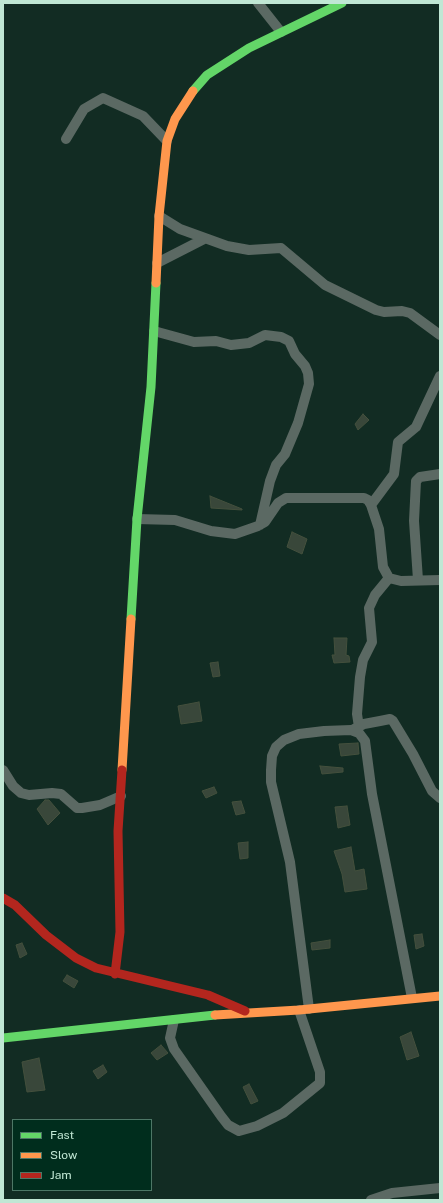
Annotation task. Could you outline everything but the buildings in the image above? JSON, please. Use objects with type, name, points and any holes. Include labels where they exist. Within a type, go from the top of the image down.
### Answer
[{"type":"street","points":[[258,3],[281,32]]},
{"type":"street","points":[[115,974],[120,932],[118,831],[137,519],[151,386],[159,216],[167,141],[175,119],[188,97],[207,75],[249,48],[342,3]]},
{"type":"street","points":[[66,139],[84,109],[90,104],[103,98],[143,116],[167,141]]},
{"type":"street","points":[[159,216],[180,229],[204,239],[227,246],[249,250],[281,248],[325,285],[376,310],[410,313],[440,335]]},
{"type":"street","points":[[157,263],[204,239]]},
{"type":"street","points":[[154,331],[194,342],[216,341],[231,345],[242,344],[265,335],[272,335],[289,341],[295,354],[305,366],[308,373],[309,384],[298,423],[285,454],[276,465],[271,476],[265,496],[260,525]]},
{"type":"street","points":[[371,505],[394,474],[398,442],[416,427],[440,376]]},
{"type":"street","points":[[418,580],[414,521],[416,481],[420,477],[440,474]]},
{"type":"street","points":[[137,519],[175,520],[225,534],[235,534],[260,525],[278,502],[286,498],[364,498],[368,500],[371,505],[379,529],[383,567],[389,578],[401,581],[440,580]]},
{"type":"street","points":[[389,578],[374,595],[370,608],[372,642],[363,660],[355,728],[365,741],[372,794],[412,998]]},
{"type":"street","points":[[174,1020],[170,1038],[174,1049],[228,1125],[239,1131],[257,1126],[283,1113],[320,1083],[320,1072],[304,1009],[290,862],[271,782],[272,756],[279,744],[289,737],[324,731],[355,728],[390,719],[393,721],[413,754],[432,791],[440,798]]},
{"type":"street","points":[[3,770],[13,786],[22,793],[29,796],[52,793],[60,794],[77,808],[100,805],[121,796]]},
{"type":"street","points":[[3,898],[15,905],[46,935],[76,958],[115,974],[208,995],[247,1012]]},
{"type":"street","points":[[3,1038],[247,1012],[304,1009],[440,996]]},
{"type":"street","points":[[371,1200],[392,1193],[440,1188]]},
{"type":"traffic: fast","points":[[193,91],[207,75],[249,48],[342,3]]},
{"type":"traffic: fast","points":[[131,619],[137,519],[151,387],[156,283]]},
{"type":"traffic: fast","points":[[3,1038],[215,1015]]},
{"type":"traffic: slow","points":[[156,283],[159,216],[167,141],[175,119],[193,91]]},
{"type":"traffic: slow","points":[[122,770],[131,619]]},
{"type":"traffic: slow","points":[[215,1015],[299,1010],[440,996]]},
{"type":"traffic: jam","points":[[115,974],[120,932],[118,831],[122,770]]},
{"type":"traffic: jam","points":[[3,898],[15,905],[46,935],[76,958],[96,968],[208,995],[245,1011]]}]
